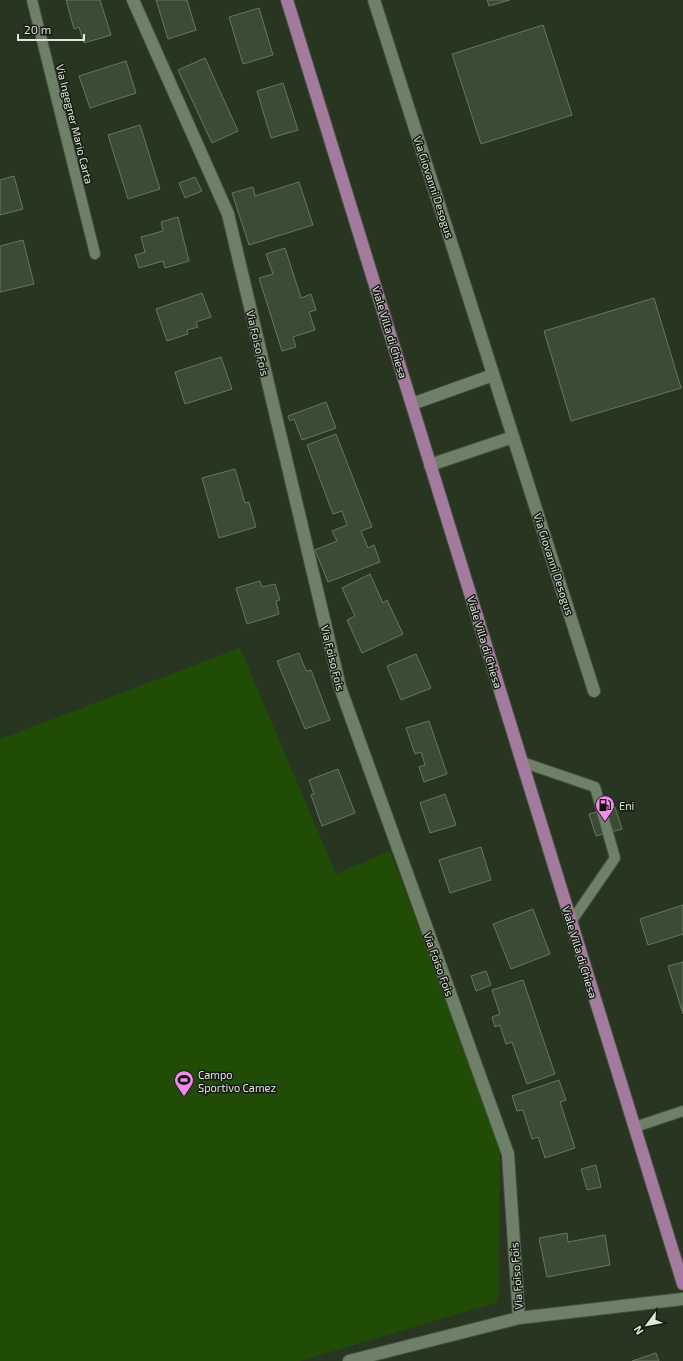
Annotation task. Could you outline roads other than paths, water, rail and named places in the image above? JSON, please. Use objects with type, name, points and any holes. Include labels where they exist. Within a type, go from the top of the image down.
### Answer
[{"type":"main road","name":"Viale Villa di Chiesa","points":[[287,0],[635,1127],[679,1255],[683,1284]]},
{"type":"street","name":"Via Foiso Fois","points":[[133,0],[228,214],[340,687],[508,1154],[519,1318]]},
{"type":"street","name":"Via Giovanni Desogus","points":[[374,0],[594,691]]},
{"type":"street","points":[[412,404],[493,375]]},
{"type":"street","points":[[430,465],[513,437]]},
{"type":"street","points":[[349,1361],[519,1318],[683,1299]]},
{"type":"lane","name":"Via Ingegner Mario Carta","points":[[32,0],[95,254]]},
{"type":"lane","points":[[522,762],[595,786],[615,858],[571,922]]},
{"type":"lane","points":[[635,1127],[683,1111]]},
{"type":"place","name":"Eni","points":[[605,822]]},
{"type":"place","name":"Campo Sportivo Camez","points":[[184,1097]]}]
